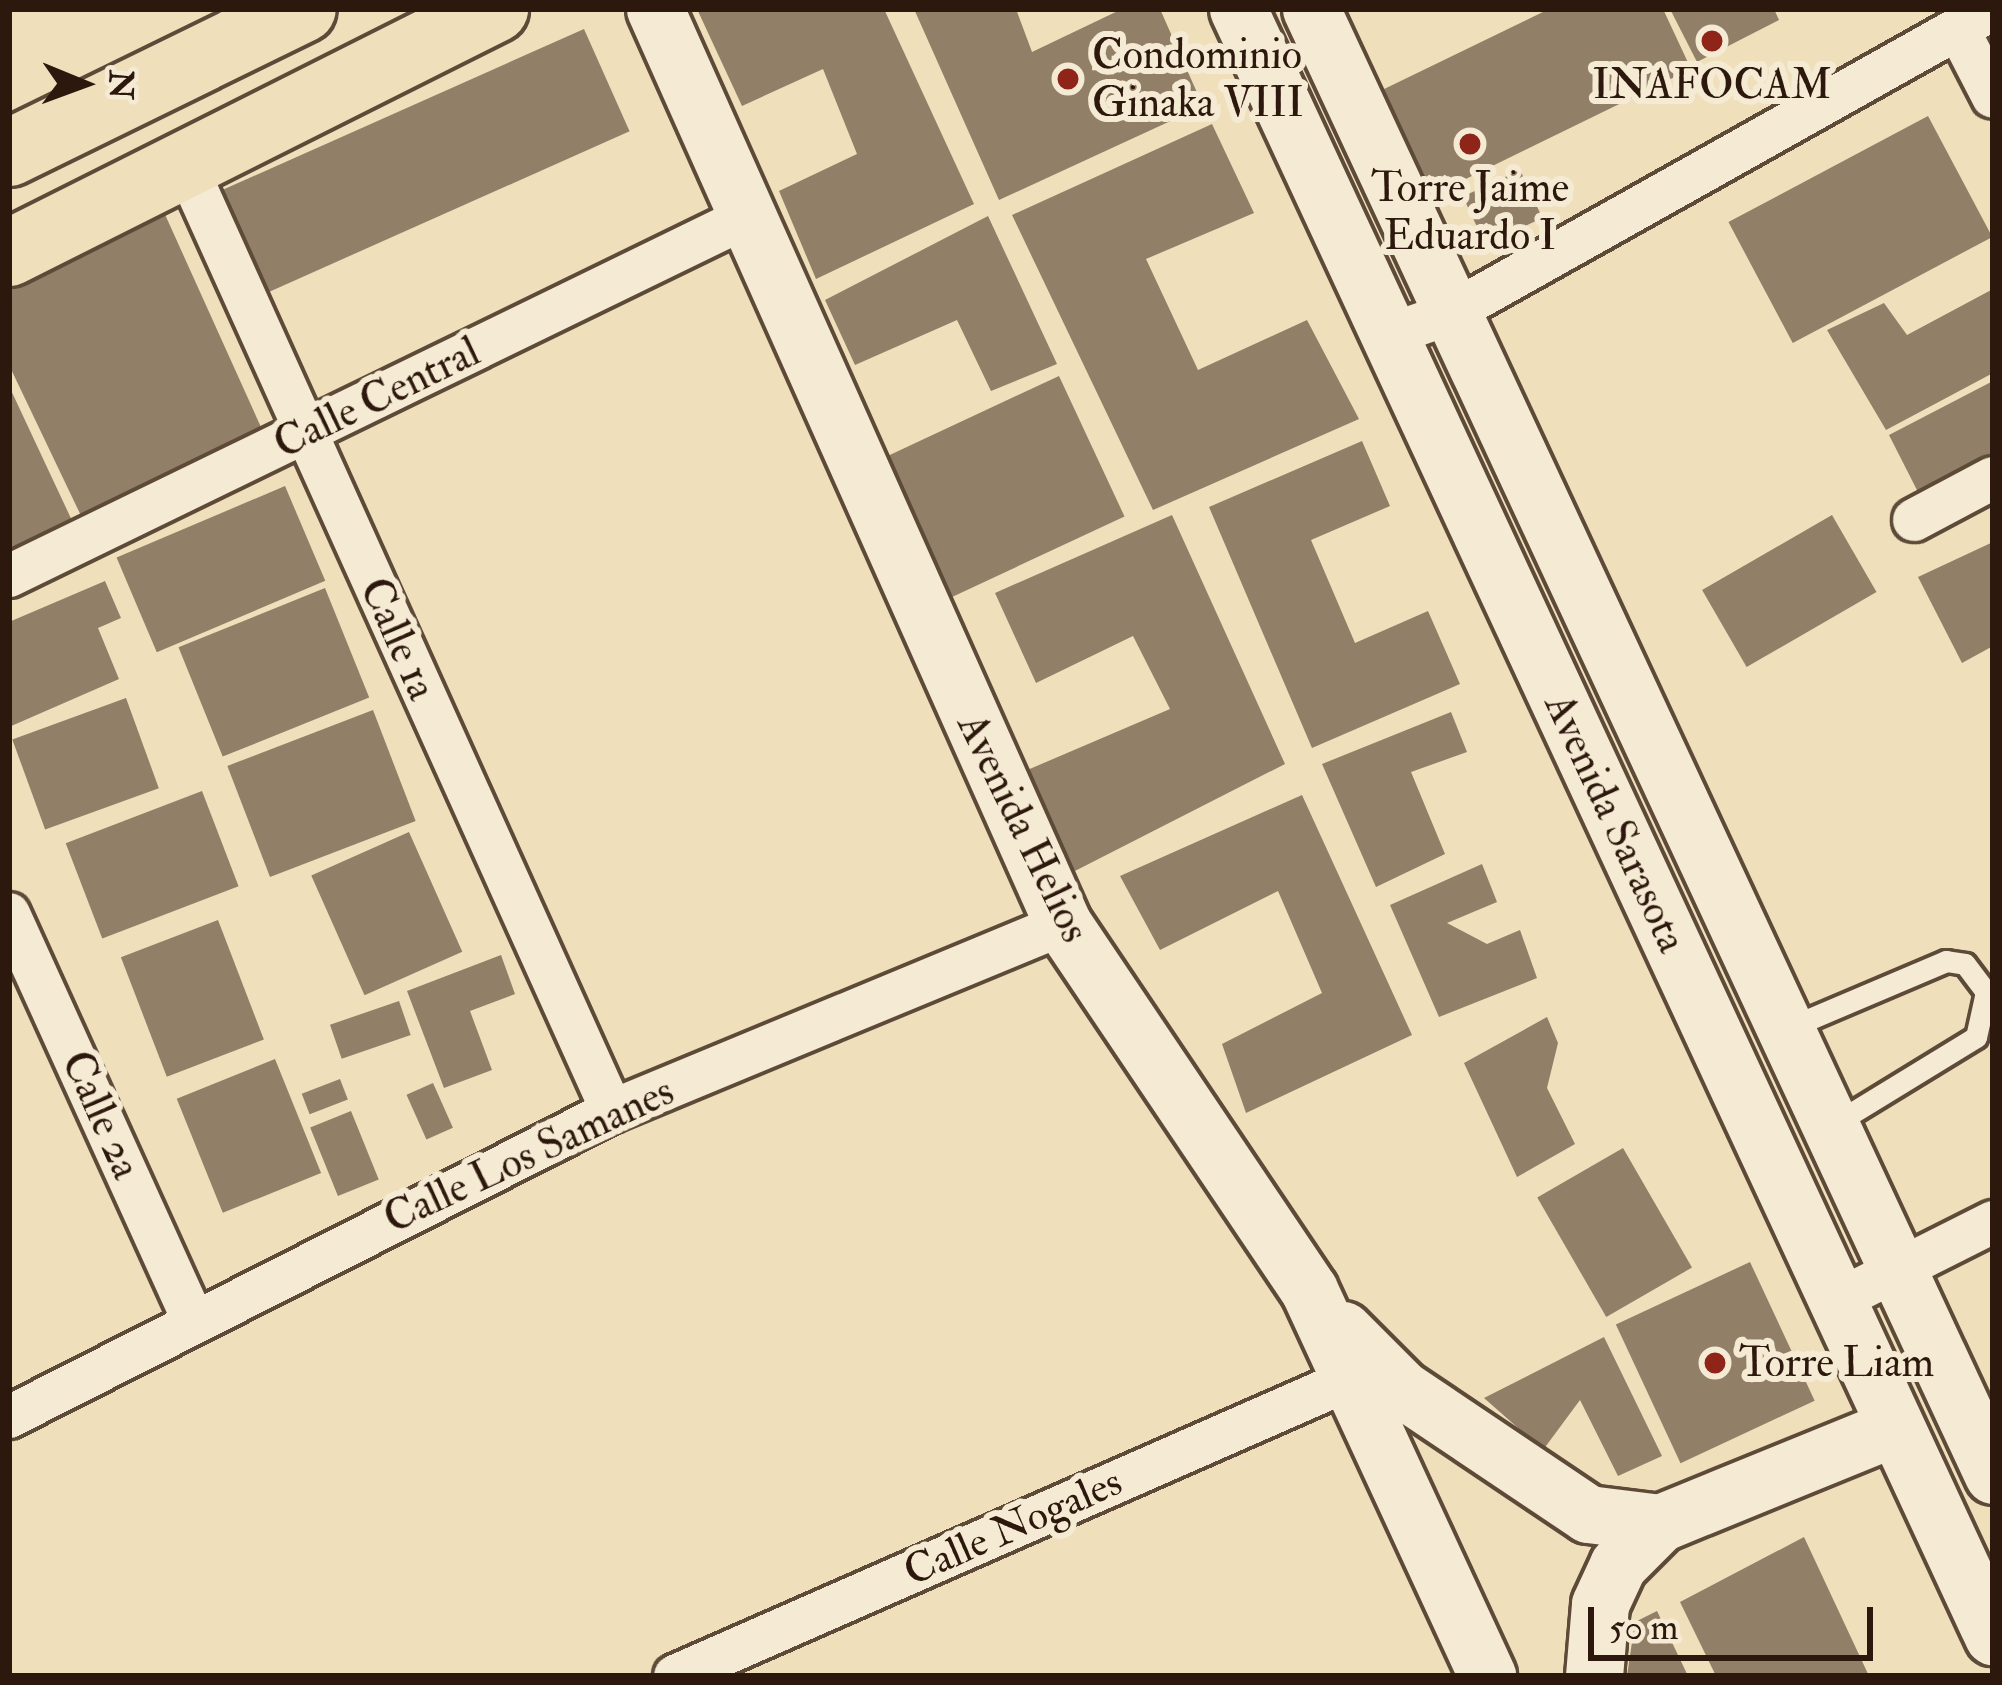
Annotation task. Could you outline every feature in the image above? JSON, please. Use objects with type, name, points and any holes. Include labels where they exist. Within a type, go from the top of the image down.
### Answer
[{"type":"main road","points":[[100,208],[31,141],[303,9]]},
{"type":"main road","points":[[9,254],[186,166],[427,24],[495,9]]},
{"type":"main road","name":"Avenida Helios","points":[[655,9],[1063,924],[1309,1291],[1487,1676]]},
{"type":"main road","name":"Avenida Sarasota","points":[[1238,9],[1993,1636]]},
{"type":"main road","name":"Avenida Sarasota","points":[[1310,9],[1993,1474]]},
{"type":"main road","points":[[1309,1291],[1402,1389],[1507,1465],[1588,1514],[1660,1523]]},
{"type":"main road","points":[[1594,1676],[1600,1604],[1618,1565],[1660,1523],[1894,1427]]},
{"type":"street","points":[[1389,335],[1449,314],[1975,19],[1993,97]]},
{"type":"street","name":"Calle 1a","points":[[186,166],[612,1111]]},
{"type":"street","name":"Calle Central","points":[[9,576],[745,218]]},
{"type":"street","points":[[1914,520],[1993,478]]},
{"type":"street","name":"Calle 2a","points":[[9,914],[192,1317]]},
{"type":"street","name":"Calle Los Samanes","points":[[9,1418],[192,1317],[612,1111],[1063,924]]},
{"type":"street","points":[[1836,1301],[1993,1222]]},
{"type":"street","name":"Calle Nogales","points":[[675,1676],[1351,1378]]},
{"type":"lane","points":[[1785,1029],[1946,961],[1965,964],[1986,992],[1976,1037],[1830,1126]]},
{"type":"building","points":[[697,9],[884,9],[974,204],[816,279],[779,191],[857,154],[823,69],[742,106]]},
{"type":"building","name":"Condominio Ginaka VIII","points":[[914,9],[1016,9],[1032,52],[1122,9],[1160,9],[1203,106],[999,200]]},
{"type":"building","name":"Torre Jaime Eduardo I","points":[[1549,9],[1663,9],[1691,69],[1429,197],[1378,92]]},
{"type":"building","name":"INAFOCAM","points":[[1670,9],[1774,9],[1779,20],[1697,62]]},
{"type":"building","points":[[584,29],[630,131],[268,292],[222,190]]},
{"type":"building","points":[[1928,116],[1992,237],[1793,343],[1728,222]]},
{"type":"building","points":[[1212,124],[1254,213],[1146,259],[1198,370],[1307,320],[1359,419],[1153,510],[1012,215]]},
{"type":"building","points":[[1520,170],[1542,218],[1485,245],[1463,197]]},
{"type":"building","points":[[163,210],[265,436],[84,522],[9,365],[9,285]]},
{"type":"building","points":[[988,216],[1057,364],[991,391],[957,320],[855,365],[825,300]]},
{"type":"building","points":[[1993,289],[1993,373],[1886,430],[1827,330],[1884,303],[1907,335]]},
{"type":"building","points":[[1059,376],[1125,516],[948,599],[882,458]]},
{"type":"building","points":[[1993,381],[1993,460],[1921,498],[1889,435]]},
{"type":"building","points":[[9,386],[75,527],[9,560]]},
{"type":"building","points":[[1362,441],[1390,506],[1311,540],[1355,643],[1428,611],[1460,684],[1312,748],[1209,507]]},
{"type":"building","points":[[285,486],[325,581],[157,652],[117,558]]},
{"type":"building","points":[[1172,515],[1285,764],[1069,874],[1025,771],[1170,709],[1133,636],[1036,683],[995,593]]},
{"type":"building","points":[[1832,515],[1876,592],[1747,667],[1702,590]]},
{"type":"building","points":[[1993,542],[1993,646],[1962,663],[1918,577]]},
{"type":"building","points":[[105,581],[121,618],[98,628],[119,679],[9,727],[9,622]]},
{"type":"building","points":[[325,588],[369,697],[223,757],[179,647]]},
{"type":"building","points":[[126,698],[159,788],[45,830],[12,739]]},
{"type":"building","points":[[373,710],[416,821],[270,877],[227,766]]},
{"type":"building","points":[[1451,712],[1467,752],[1411,772],[1445,854],[1376,887],[1322,764]]},
{"type":"building","points":[[202,791],[239,886],[102,939],[66,843]]},
{"type":"building","points":[[1302,795],[1412,1035],[1246,1113],[1222,1044],[1322,993],[1278,891],[1160,950],[1120,876]]},
{"type":"building","points":[[409,832],[462,952],[365,995],[311,876]]},
{"type":"building","points":[[1482,864],[1497,902],[1447,923],[1487,944],[1520,930],[1537,978],[1439,1017],[1390,905]]},
{"type":"building","points":[[218,920],[264,1039],[167,1077],[121,957]]},
{"type":"building","points":[[501,955],[515,994],[470,1011],[492,1070],[444,1088],[407,991]]},
{"type":"building","points":[[399,1001],[411,1035],[342,1059],[330,1025]]},
{"type":"building","points":[[1547,1017],[1558,1043],[1547,1088],[1575,1144],[1517,1177],[1464,1063]]},
{"type":"building","points":[[275,1059],[321,1173],[223,1213],[177,1099]]},
{"type":"building","points":[[340,1079],[348,1100],[310,1114],[302,1094]]},
{"type":"building","points":[[433,1083],[453,1128],[426,1140],[407,1095]]},
{"type":"building","points":[[351,1111],[379,1180],[338,1196],[310,1127]]},
{"type":"building","points":[[1623,1148],[1692,1268],[1606,1317],[1537,1198]]},
{"type":"building","name":"Torre Liam","points":[[1750,1262],[1815,1401],[1681,1463],[1616,1325]]},
{"type":"building","points":[[1604,1337],[1662,1456],[1618,1476],[1580,1400],[1543,1450],[1484,1398]]},
{"type":"building","points":[[1804,1537],[1869,1676],[1716,1676],[1680,1602]]},
{"type":"building","points":[[1657,1611],[1688,1676],[1627,1676],[1635,1622]]},
{"type":"place","name":"INAFOCAM","points":[[1712,41]]},
{"type":"place","name":"Condominio Ginaka VIII","points":[[1068,79]]},
{"type":"place","name":"Torre Jaime Eduardo I","points":[[1470,144]]},
{"type":"place","name":"Torre Liam","points":[[1715,1363]]}]
